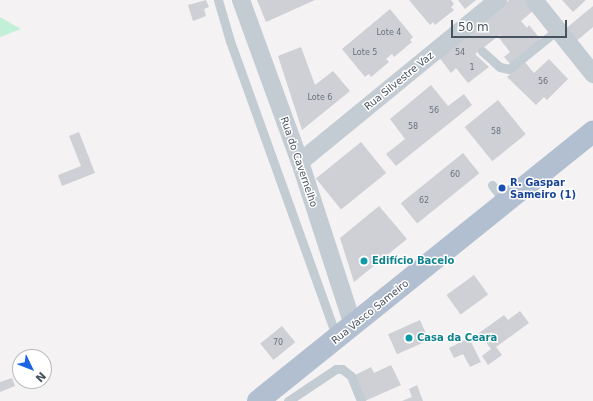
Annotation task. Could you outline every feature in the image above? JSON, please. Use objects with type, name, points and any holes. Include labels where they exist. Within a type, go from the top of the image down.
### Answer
[{"type":"main road","name":"Rua Vasco Sameiro","points":[[259,401],[593,132]]},
{"type":"street","name":"Rua do Cavernelho","points":[[241,0],[300,162],[345,331]]},
{"type":"street","name":"Rua Silvestre Vaz","points":[[300,162],[498,0]]},
{"type":"street","points":[[534,0],[593,74]]},
{"type":"lane","points":[[218,0],[230,41],[345,331]]},
{"type":"lane","points":[[482,51],[500,67],[509,69],[557,30]]},
{"type":"lane","points":[[492,186],[506,202]]},
{"type":"lane","points":[[288,401],[336,369],[342,369],[351,376],[361,401]]},
{"type":"green space","points":[[0,17],[21,29],[0,37]]},
{"type":"building","points":[[206,0],[209,7],[204,9],[206,16],[193,21],[188,5]]},
{"type":"building","points":[[257,0],[315,0],[266,22]]},
{"type":"building","points":[[409,0],[451,0],[454,4],[451,7],[454,10],[435,25],[433,22],[430,25]]},
{"type":"building","points":[[458,0],[476,0],[465,9]]},
{"type":"building","points":[[509,0],[526,0],[534,10],[521,21],[527,28],[529,25],[541,40],[511,65],[504,57],[510,52],[499,38],[501,34],[475,54],[489,67],[468,83],[456,68],[451,73],[439,57]]},
{"type":"building","points":[[562,0],[586,0],[573,12]]},
{"type":"building","points":[[593,6],[593,27],[574,43],[564,30]]},
{"type":"building","points":[[390,9],[413,37],[410,40],[412,42],[394,57],[392,54],[386,59],[389,62],[371,77],[369,74],[365,77],[342,49]]},
{"type":"building","points":[[301,47],[315,85],[333,71],[350,91],[302,130],[278,56]]},
{"type":"building","points":[[549,59],[568,79],[547,100],[544,97],[536,105],[507,77],[524,61],[534,73]]},
{"type":"building","points":[[431,85],[448,106],[464,94],[472,105],[396,166],[386,154],[405,139],[390,119]]},
{"type":"building","points":[[498,100],[526,134],[492,161],[465,127]]},
{"type":"building","points":[[79,132],[95,173],[62,186],[58,175],[81,166],[69,136]]},
{"type":"building","points":[[361,142],[386,173],[341,210],[316,179]]},
{"type":"building","points":[[463,153],[479,173],[417,224],[401,203]]},
{"type":"building","name":"Edifício Bacelo","points":[[379,206],[407,239],[354,282],[340,238]]},
{"type":"building","points":[[474,275],[488,294],[461,314],[446,295]]},
{"type":"building","points":[[520,311],[529,323],[496,347],[502,355],[488,365],[482,356],[491,349],[479,333],[504,315],[508,320]]},
{"type":"building","name":"Casa da Ceara","points":[[420,320],[429,340],[397,354],[388,334]]},
{"type":"building","points":[[282,326],[295,342],[273,360],[260,344]]},
{"type":"building","points":[[469,338],[481,362],[470,367],[463,354],[454,358],[449,348]]},
{"type":"building","points":[[391,365],[401,385],[365,401],[353,376],[371,367],[374,373]]},
{"type":"building","points":[[12,378],[12,387],[0,392],[0,382]]},
{"type":"building","points":[[417,385],[423,401],[402,401],[412,397],[409,389]]},
{"type":"place","name":"R. Gaspar Sameiro (1)","points":[[502,188]]},
{"type":"place","name":"Edifício Bacelo","points":[[364,261]]},
{"type":"place","name":"Casa da Ceara","points":[[409,338]]}]
